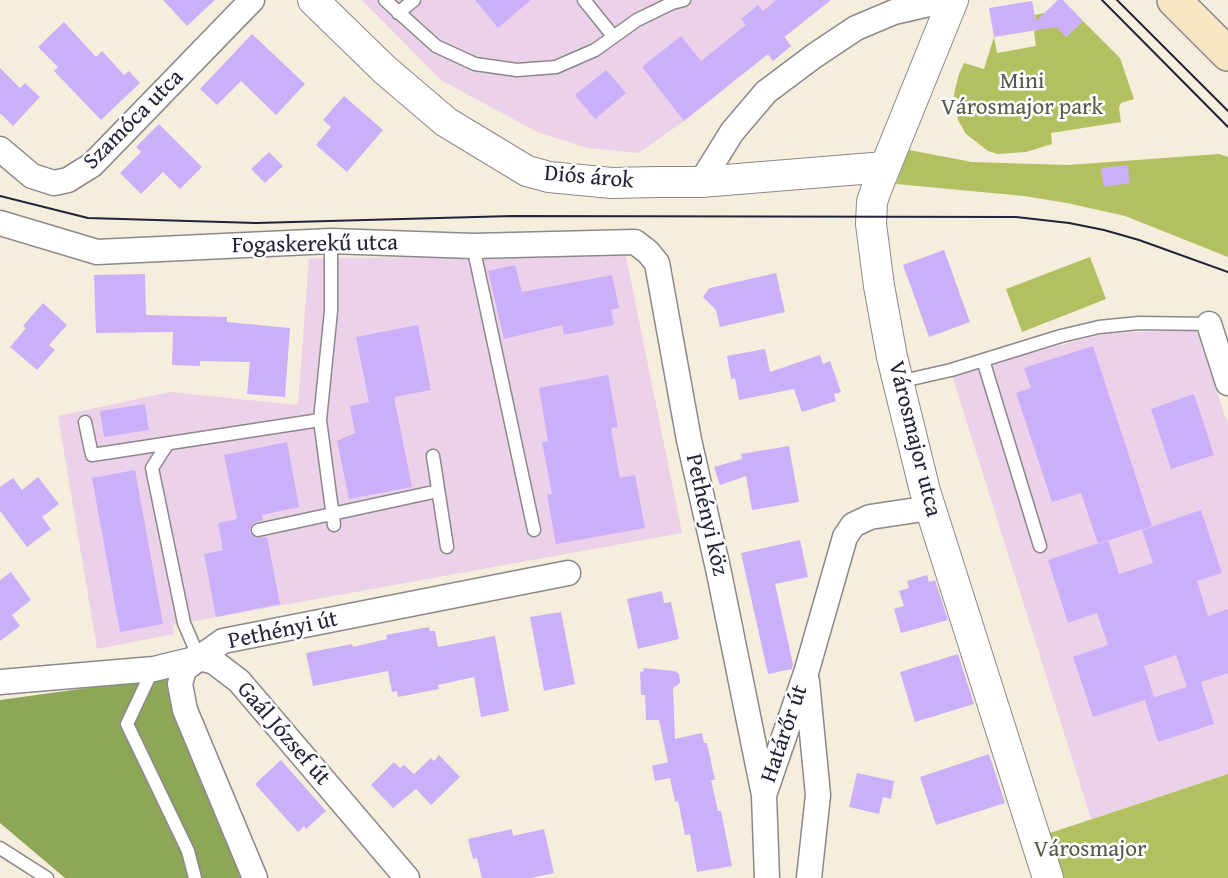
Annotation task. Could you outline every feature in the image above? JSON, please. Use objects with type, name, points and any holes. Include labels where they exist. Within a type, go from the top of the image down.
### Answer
[{"type":"main road","points":[[1174,0],[1228,54]]},
{"type":"street","name":"Szamóca utca","points":[[0,149],[32,176],[54,183],[68,180],[92,165],[252,0]]},
{"type":"street","name":"Diós árok","points":[[313,0],[386,70],[446,122],[527,171],[549,177],[612,183],[701,182],[885,167]]},
{"type":"street","points":[[701,182],[732,132],[766,92],[814,56],[856,28],[894,12],[933,4],[951,5]]},
{"type":"street","name":"Városmajor utca","points":[[951,5],[872,202],[870,224],[898,382],[930,508],[1048,878]]},
{"type":"street","name":"Fogaskerekű utca","points":[[0,223],[97,252],[331,241],[473,246],[635,243]]},
{"type":"street","name":"Pethényi köz","points":[[635,243],[648,252],[656,263],[689,440],[764,795]]},
{"type":"street","points":[[1209,324],[1228,383]]},
{"type":"street","name":"Határőr út","points":[[766,878],[764,795],[806,673],[845,537],[853,525],[870,517],[930,508]]},
{"type":"street","name":"Pethényi út","points":[[0,682],[153,669],[199,658],[223,641],[568,573]]},
{"type":"street","points":[[199,658],[184,670],[180,684],[185,710],[256,878]]},
{"type":"street","name":"Gaál József út","points":[[199,658],[214,662],[239,681],[407,878]]},
{"type":"street","name":"Határőr út","points":[[806,673],[818,795],[809,878]]},
{"type":"lane","points":[[385,0],[436,46],[475,64],[517,70],[556,67],[595,51],[637,20],[671,3],[684,0]]},
{"type":"lane","points":[[398,13],[414,0]]},
{"type":"lane","points":[[584,0],[613,36]]},
{"type":"lane","points":[[331,241],[331,311],[320,419],[333,520]]},
{"type":"lane","points":[[473,246],[534,530]]},
{"type":"lane","points":[[898,382],[1099,327],[1139,323],[1209,324]]},
{"type":"lane","points":[[982,360],[1040,546]]},
{"type":"lane","points":[[85,422],[92,455],[320,419]]},
{"type":"lane","points":[[168,443],[152,468],[184,623],[199,658]]},
{"type":"lane","points":[[433,456],[447,547]]},
{"type":"lane","points":[[258,530],[333,520],[385,509],[438,491]]},
{"type":"lane","points":[[153,669],[127,724],[188,851],[195,878]]},
{"type":"lane","points":[[0,848],[47,878]]},
{"type":"shaded area","points":[[362,0],[831,0],[785,37],[791,46],[773,61],[767,54],[684,121],[639,153],[588,148],[537,132],[441,80]]},
{"type":"shaded area","points":[[626,256],[682,533],[173,625],[174,634],[97,649],[58,416],[170,392],[298,405],[309,258]]},
{"type":"shaded area","points":[[1196,330],[1228,425],[1228,774],[1091,819],[952,375],[1105,333]]},
{"type":"green space","name":"Mini Városmajor park","points":[[1044,13],[1066,37],[1083,21],[1120,58],[1134,99],[1121,103],[1121,122],[1051,133],[1052,144],[1026,152],[998,154],[988,151],[966,134],[958,120],[954,94],[959,74],[964,63],[984,69],[994,37],[997,53],[1036,46],[1035,15]]},
{"type":"green space","points":[[909,150],[972,162],[1068,165],[1219,154],[1228,157],[1228,257],[1125,216],[1067,203],[1024,196],[896,184]]},
{"type":"green space","points":[[1090,257],[1106,299],[1022,332],[1006,289]]},
{"type":"green space","points":[[167,677],[217,803],[257,878],[65,878],[0,823],[0,700]]},
{"type":"green space","name":"Városmajor","points":[[1228,774],[1228,878],[1061,878],[1047,834]]},
{"type":"building","points":[[163,0],[215,0],[187,26]]},
{"type":"building","points":[[475,0],[531,0],[498,28]]},
{"type":"building","points":[[776,0],[831,0],[784,37],[791,46],[773,61],[768,54],[684,121],[642,67],[681,36],[701,61],[746,25],[741,19],[758,5],[763,11]]},
{"type":"building","points":[[1058,0],[1063,0],[1083,21],[1066,37],[1056,27],[994,37],[989,8],[1032,1],[1036,21]]},
{"type":"building","points":[[64,22],[96,57],[102,51],[124,75],[129,71],[140,83],[101,120],[54,71],[58,67],[38,47]]},
{"type":"building","points":[[252,34],[305,84],[276,115],[241,81],[217,105],[200,89]]},
{"type":"building","points":[[0,68],[20,88],[25,83],[40,97],[13,126],[0,113]]},
{"type":"building","points":[[606,70],[626,93],[595,119],[575,95]]},
{"type":"building","points":[[344,96],[383,130],[347,172],[316,145],[331,127],[323,120]]},
{"type":"building","points":[[159,124],[202,167],[180,189],[163,172],[141,194],[120,173],[141,152],[136,147]]},
{"type":"building","points":[[269,152],[283,166],[265,183],[251,169]]},
{"type":"building","points":[[1128,165],[1130,183],[1104,187],[1101,168]]},
{"type":"building","points":[[944,250],[970,322],[929,337],[903,265]]},
{"type":"building","points":[[515,265],[522,292],[612,275],[619,308],[611,310],[614,325],[564,335],[562,325],[504,339],[488,271]]},
{"type":"building","points":[[776,273],[785,312],[720,327],[716,310],[703,297],[710,288]]},
{"type":"building","points":[[145,274],[146,315],[227,317],[227,322],[290,328],[285,397],[247,394],[250,362],[200,361],[200,366],[172,365],[173,332],[96,333],[94,275]]},
{"type":"building","points":[[43,303],[67,325],[49,345],[55,350],[37,370],[10,347],[26,328],[23,326]]},
{"type":"building","points":[[418,325],[431,390],[394,397],[412,487],[349,499],[337,441],[355,433],[350,406],[369,402],[356,337]]},
{"type":"building","points":[[1093,346],[1152,526],[1098,544],[1081,493],[1052,502],[1016,393],[1031,388],[1024,368]]},
{"type":"building","points":[[765,349],[770,372],[820,355],[823,364],[830,361],[841,392],[834,394],[836,401],[802,412],[794,389],[739,400],[735,378],[731,379],[727,356]]},
{"type":"building","points":[[608,375],[618,427],[611,428],[620,478],[635,475],[645,528],[556,544],[547,495],[552,494],[542,442],[548,441],[539,388]]},
{"type":"building","points":[[1194,394],[1214,455],[1171,469],[1151,409]]},
{"type":"building","points":[[145,404],[149,430],[104,437],[100,411]]},
{"type":"building","points":[[287,442],[299,507],[262,515],[263,520],[253,523],[249,531],[255,538],[267,537],[280,604],[216,617],[204,554],[223,550],[218,523],[237,519],[224,455]]},
{"type":"building","points":[[789,446],[799,502],[752,510],[746,476],[720,485],[714,467],[742,459],[741,454]]},
{"type":"building","points":[[135,470],[163,624],[120,632],[92,478]]},
{"type":"building","points":[[38,477],[59,504],[42,517],[51,529],[27,547],[0,511],[0,487],[13,478],[22,490]]},
{"type":"building","points":[[1201,510],[1222,573],[1197,581],[1208,616],[1228,609],[1228,673],[1201,682],[1214,724],[1158,742],[1145,700],[1187,687],[1176,655],[1144,666],[1154,697],[1093,717],[1073,657],[1108,645],[1097,613],[1068,623],[1048,560],[1108,540],[1119,574],[1153,563],[1142,530]]},
{"type":"building","points":[[800,540],[808,577],[775,584],[792,669],[768,674],[741,553]]},
{"type":"building","points":[[11,572],[31,600],[12,615],[20,626],[0,641],[0,580]]},
{"type":"building","points":[[927,575],[929,582],[935,580],[948,620],[901,633],[894,609],[904,606],[899,591],[909,588],[907,581]]},
{"type":"building","points":[[662,591],[664,603],[671,602],[679,639],[638,649],[627,599]]},
{"type":"building","points":[[561,612],[575,684],[544,691],[530,617]]},
{"type":"building","points":[[429,627],[430,631],[435,631],[438,647],[495,636],[509,711],[481,717],[474,677],[438,685],[439,689],[398,697],[397,691],[392,692],[388,671],[313,686],[306,653],[352,644],[353,647],[387,639],[386,635]]},
{"type":"building","points":[[958,654],[974,704],[915,722],[900,672]]},
{"type":"building","points":[[643,668],[675,671],[679,674],[680,683],[673,688],[675,739],[702,733],[704,743],[707,743],[715,780],[711,780],[718,811],[721,811],[732,866],[697,872],[690,834],[685,835],[670,778],[655,781],[652,766],[668,762],[659,720],[646,720],[645,695],[641,695],[640,672],[644,671]]},
{"type":"building","points":[[989,754],[1005,803],[936,825],[920,777]]},
{"type":"building","points":[[439,755],[460,777],[431,805],[416,789],[393,808],[371,785],[394,762],[400,768],[404,765],[414,774],[431,758],[434,761]]},
{"type":"building","points":[[281,760],[326,811],[306,829],[304,826],[298,832],[255,784]]},
{"type":"building","points":[[857,773],[894,781],[891,799],[883,797],[879,814],[849,807]]},
{"type":"building","points":[[512,829],[513,836],[544,829],[554,873],[531,878],[482,878],[468,839]]},
{"type":"tram line","points":[[1102,0],[1228,127]]},
{"type":"tram line","points":[[1117,0],[1228,111]]},
{"type":"tram line","points":[[0,196],[88,218],[256,223],[512,216],[1016,217],[1104,230],[1228,272]]}]
